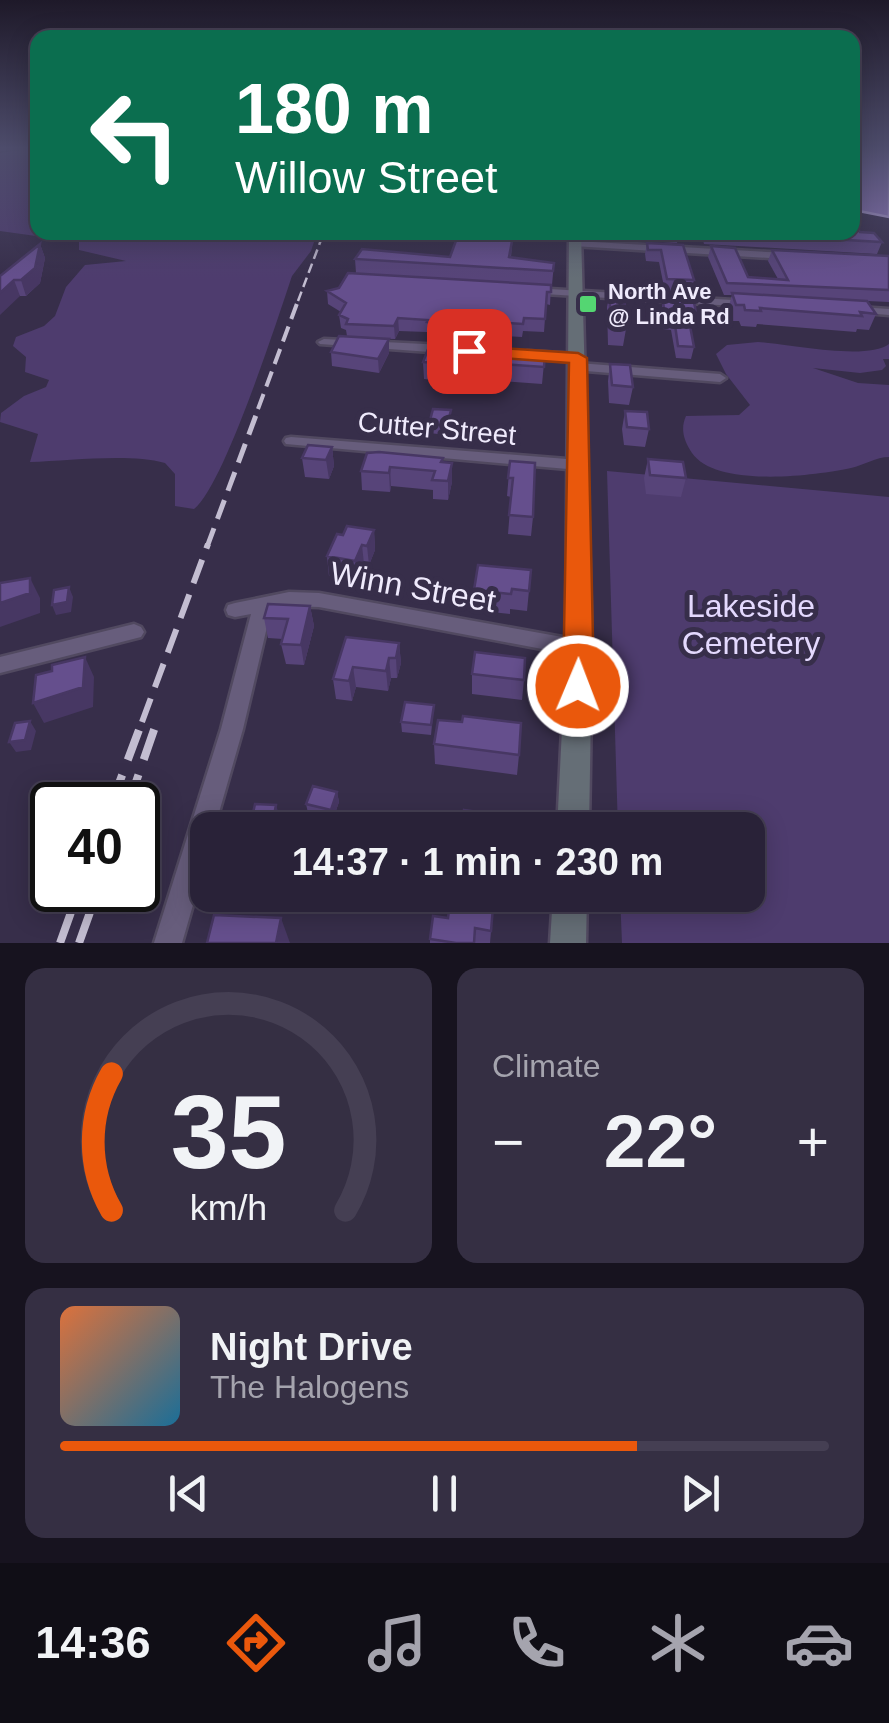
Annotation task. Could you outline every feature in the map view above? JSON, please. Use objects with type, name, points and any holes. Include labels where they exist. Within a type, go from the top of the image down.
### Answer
[{"type":"street","points":[[574,812],[579,648],[575,240]]},
{"type":"street","points":[[599,240],[795,256]]},
{"type":"street","points":[[521,290],[770,305]]},
{"type":"street","points":[[849,310],[889,312]]},
{"type":"street","points":[[324,342],[460,350]]},
{"type":"street","points":[[519,354],[720,378]]},
{"type":"street","name":"Cutter Street","points":[[291,441],[579,465]]},
{"type":"street","name":"Winn Street","points":[[235,610],[289,599],[319,600],[579,648]]},
{"type":"street","points":[[168,943],[211,804],[263,604]]},
{"type":"street","points":[[0,665],[134,632]]},
{"type":"street","points":[[568,943],[569,912]]},
{"type":"green space","points":[[0,191],[30,191],[30,235],[0,231]]},
{"type":"green space","points":[[65,240],[315,240],[292,276],[220,470],[194,509],[175,506],[175,474],[165,463],[116,458],[30,462],[38,434],[0,422],[1,413],[24,396],[46,387],[49,380],[25,372],[26,357],[13,346],[16,337],[44,326],[55,316],[66,287],[85,265],[126,261],[79,250],[79,242]]},
{"type":"green space","points":[[758,342],[846,351],[878,349],[889,344],[889,359],[883,359],[886,366],[882,370],[860,373],[813,368],[858,383],[889,385],[889,457],[851,468],[767,477],[722,471],[704,464],[685,439],[686,416],[739,415],[750,405],[716,354],[727,345]]},
{"type":"green space","name":"Lakeside Cemetery","points":[[607,471],[889,497],[889,943],[622,943],[621,912],[765,912],[765,812],[617,812]]},
{"type":"shaded area","points":[[860,191],[889,191],[889,217],[860,211]]},
{"type":"building","points":[[860,232],[874,233],[882,242],[847,240],[860,240]]},
{"type":"building","points":[[456,240],[512,240],[509,257],[554,263],[553,271],[355,259],[362,249],[450,257]]},
{"type":"building","points":[[647,243],[683,245],[694,280],[667,279],[661,250],[648,250]]},
{"type":"building","points":[[40,244],[35,268],[0,293],[0,276]]},
{"type":"building","points":[[711,246],[735,248],[748,277],[788,280],[772,250],[889,256],[889,290],[727,283]]},
{"type":"building","points":[[348,273],[551,285],[551,292],[547,292],[545,319],[524,318],[523,324],[491,322],[489,332],[435,329],[436,323],[428,320],[398,318],[394,326],[346,324],[348,319],[339,315],[346,303],[327,291],[339,288]]},
{"type":"building","points":[[610,292],[624,293],[626,329],[610,328]]},
{"type":"building","points":[[732,293],[867,301],[876,314],[745,310],[744,305],[736,305]]},
{"type":"building","points":[[670,294],[692,295],[696,311],[687,310],[694,347],[678,346],[674,318],[665,318],[663,301],[672,302]]},
{"type":"building","points":[[339,336],[389,339],[378,359],[331,352]]},
{"type":"building","points":[[432,339],[486,343],[485,349],[545,353],[544,367],[423,362]]},
{"type":"building","points":[[610,364],[630,365],[633,387],[612,385]]},
{"type":"building","points":[[433,409],[451,410],[447,426],[429,424]]},
{"type":"building","points":[[625,411],[647,412],[649,429],[627,427]]},
{"type":"building","points":[[308,445],[332,447],[326,460],[302,458]]},
{"type":"building","points":[[367,453],[443,458],[441,462],[452,463],[448,481],[432,480],[435,471],[390,467],[389,473],[361,471]]},
{"type":"building","points":[[648,459],[683,462],[686,478],[650,475]]},
{"type":"building","points":[[510,461],[535,463],[533,517],[509,515],[513,478],[508,478]]},
{"type":"building","points":[[347,526],[374,530],[367,546],[362,545],[355,561],[327,556],[337,534],[343,535]]},
{"type":"building","points":[[478,565],[531,570],[529,591],[512,589],[511,594],[474,590]]},
{"type":"building","points":[[30,578],[30,593],[0,603],[0,583]]},
{"type":"building","points":[[69,587],[67,602],[52,605],[54,590]]},
{"type":"building","points":[[268,604],[310,606],[301,645],[281,644],[288,619],[264,618]]},
{"type":"building","points":[[346,637],[399,643],[396,658],[389,658],[386,671],[353,667],[349,681],[333,679]]},
{"type":"building","points":[[475,652],[525,658],[524,680],[472,674]]},
{"type":"building","points":[[85,657],[83,687],[33,703],[36,675],[52,671],[52,665]]},
{"type":"building","points":[[405,702],[434,705],[431,725],[401,722]]},
{"type":"building","points":[[463,716],[521,723],[519,755],[434,744],[438,720],[462,722]]},
{"type":"building","points":[[30,721],[25,740],[9,742],[15,723]]},
{"type":"building","points":[[313,786],[337,792],[331,810],[306,804]]},
{"type":"building","points":[[255,804],[276,805],[275,812],[253,812]]},
{"type":"building","points":[[449,912],[493,912],[491,931],[475,928],[474,943],[430,939],[433,916],[448,918]]},
{"type":"building","points":[[214,915],[281,918],[276,943],[207,943]]},
{"type":"railway","points":[[298,301],[321,240]]},
{"type":"railway","points":[[258,409],[299,298]]},
{"type":"railway","points":[[207,547],[259,407]]},
{"type":"railway","points":[[142,722],[208,544]]},
{"type":"railway","points":[[120,782],[143,719]]},
{"type":"railway","points":[[136,782],[155,727]]},
{"type":"railway","points":[[60,943],[71,912]]},
{"type":"railway","points":[[79,943],[90,912]]},
{"type":"place","name":"North Ave @ Linda Rd","points":[[588,304]]},
{"type":"route","points":[[469,351],[578,358],[578,686]]}]
